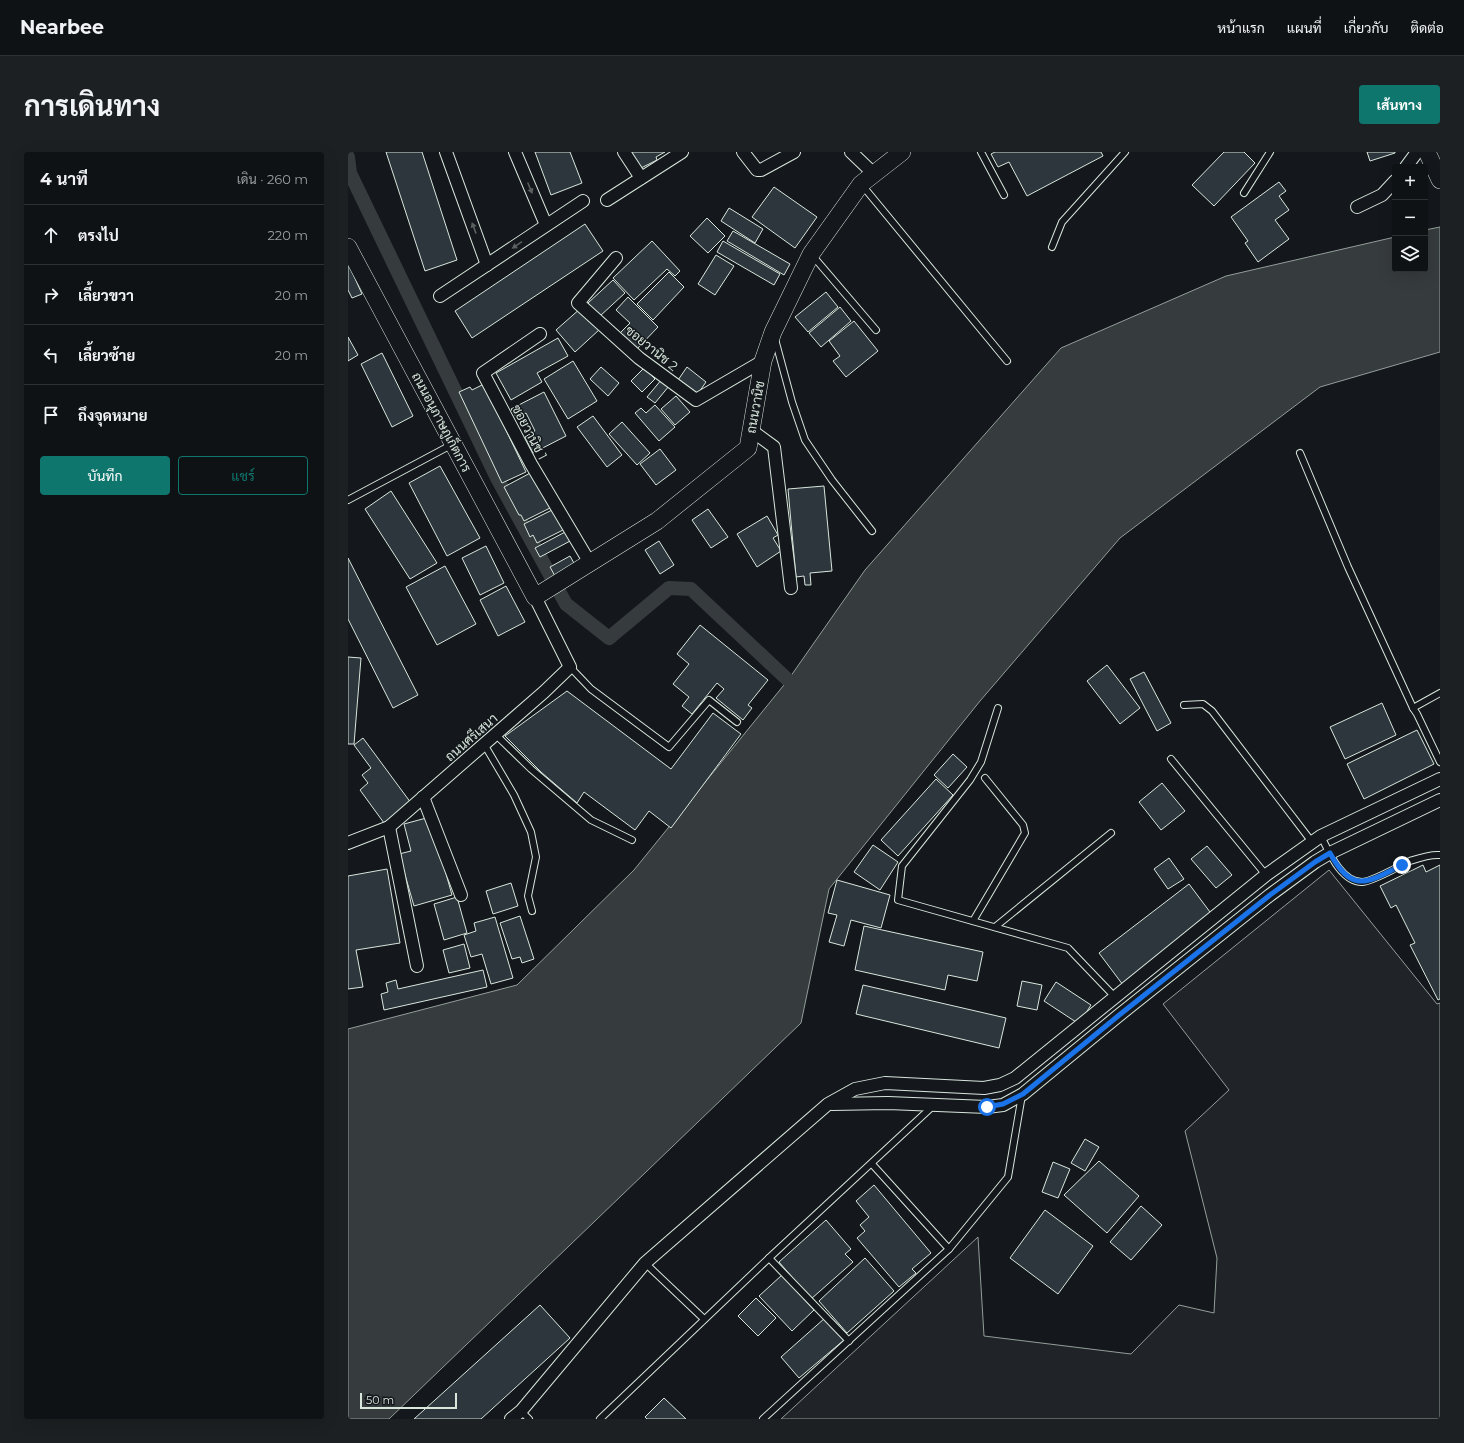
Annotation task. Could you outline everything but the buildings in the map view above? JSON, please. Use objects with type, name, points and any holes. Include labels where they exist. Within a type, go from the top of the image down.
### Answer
[{"type":"street","points":[[446,152],[487,265]]},
{"type":"street","points":[[515,152],[546,225]]},
{"type":"street","points":[[624,152],[641,178]]},
{"type":"street","points":[[607,200],[682,152]]},
{"type":"street","points":[[743,152],[757,170],[761,170],[794,152]]},
{"type":"street","points":[[851,152],[867,179]]},
{"type":"street","name":"ถนนวานิช","points":[[535,597],[657,521],[748,448],[763,361],[773,332],[811,254],[867,179],[902,152]]},
{"type":"street","points":[[1408,164],[1417,152]]},
{"type":"street","points":[[1426,152],[1439,178]]},
{"type":"street","points":[[1357,206],[1382,195],[1392,184]]},
{"type":"street","points":[[440,296],[583,201]]},
{"type":"street","name":"ถนนอนุภาษภูเก็ตการ","points":[[348,247],[535,597]]},
{"type":"street","name":"ซอยวานิช 2","points":[[616,258],[578,303],[639,358],[696,400],[763,361]]},
{"type":"street","name":"ซอยวานิช 1","points":[[540,334],[483,373],[531,464],[590,563]]},
{"type":"street","points":[[751,430],[774,447],[791,588]]},
{"type":"street","points":[[535,597],[570,667]]},
{"type":"street","name":"ถนนศรีเสนา","points":[[389,827],[544,692],[570,667]]},
{"type":"street","points":[[511,1419],[525,1415],[645,1263],[828,1104],[856,1089],[885,1083],[984,1088],[1000,1085],[1015,1078],[1114,996],[1266,876],[1317,839],[1440,779]]},
{"type":"street","points":[[423,797],[461,895]]},
{"type":"street","points":[[828,1104],[888,1103],[987,1107],[1003,1104],[1023,1094],[1270,895],[1315,862],[1330,853],[1440,800]]},
{"type":"street","points":[[348,843],[389,827],[417,966]]},
{"type":"lane","points":[[980,152],[1004,195]]},
{"type":"lane","points":[[1052,247],[1062,222],[1125,152]]},
{"type":"lane","points":[[1244,193],[1270,152]]},
{"type":"lane","points":[[867,179],[1007,361]]},
{"type":"lane","points":[[811,254],[876,330]]},
{"type":"lane","points":[[773,332],[792,402],[805,440],[832,480],[872,531]]},
{"type":"lane","points":[[348,500],[453,444]]},
{"type":"lane","points":[[1300,453],[1348,567],[1413,708],[1440,762]]},
{"type":"lane","points":[[570,667],[592,689],[669,747],[709,700],[737,722]]},
{"type":"lane","points":[[1413,708],[1440,693]]},
{"type":"lane","points":[[1184,705],[1203,704],[1212,711],[1330,853],[1347,877],[1362,882],[1379,877],[1419,858],[1440,855]]},
{"type":"lane","points":[[998,708],[981,762],[970,780],[902,866],[898,900],[1068,948],[1114,996]]},
{"type":"lane","points":[[495,734],[531,768],[591,820],[632,840]]},
{"type":"lane","points":[[484,744],[514,795],[531,832],[536,857],[528,896],[532,911]]},
{"type":"lane","points":[[1171,759],[1266,876]]},
{"type":"lane","points":[[973,921],[1025,833],[1023,824],[985,778]]},
{"type":"lane","points":[[995,927],[1111,833]]},
{"type":"lane","points":[[763,1419],[949,1249],[1008,1177],[1023,1094]]},
{"type":"lane","points":[[600,1419],[704,1319],[934,1105]]},
{"type":"lane","points":[[872,1164],[949,1249]]},
{"type":"lane","points":[[769,1258],[849,1341]]},
{"type":"lane","points":[[645,1263],[704,1319]]},
{"type":"shaded area","points":[[1440,227],[1440,352],[1320,387],[1120,538],[980,701],[829,889],[801,1023],[389,1419],[348,1419],[348,1029],[517,985],[634,870],[788,680],[865,570],[1061,348],[1226,276],[1392,238],[1392,272],[1428,272],[1428,229]]},
{"type":"shaded area","points":[[1329,870],[1437,1004],[1440,1003],[1440,1419],[781,1419],[978,1237],[984,1336],[1131,1354],[1179,1305],[1214,1313],[1217,1258],[1185,1131],[1229,1090],[1163,1004]]},
{"type":"waterway","points":[[348,157],[350,173],[497,478],[566,604],[609,638],[669,588],[691,589],[788,680]]},
{"type":"route","points":[[987,1107],[1003,1104],[1023,1094],[1270,895],[1315,862],[1330,853],[1334,861],[1347,877],[1362,882],[1379,877],[1402,865]]}]
